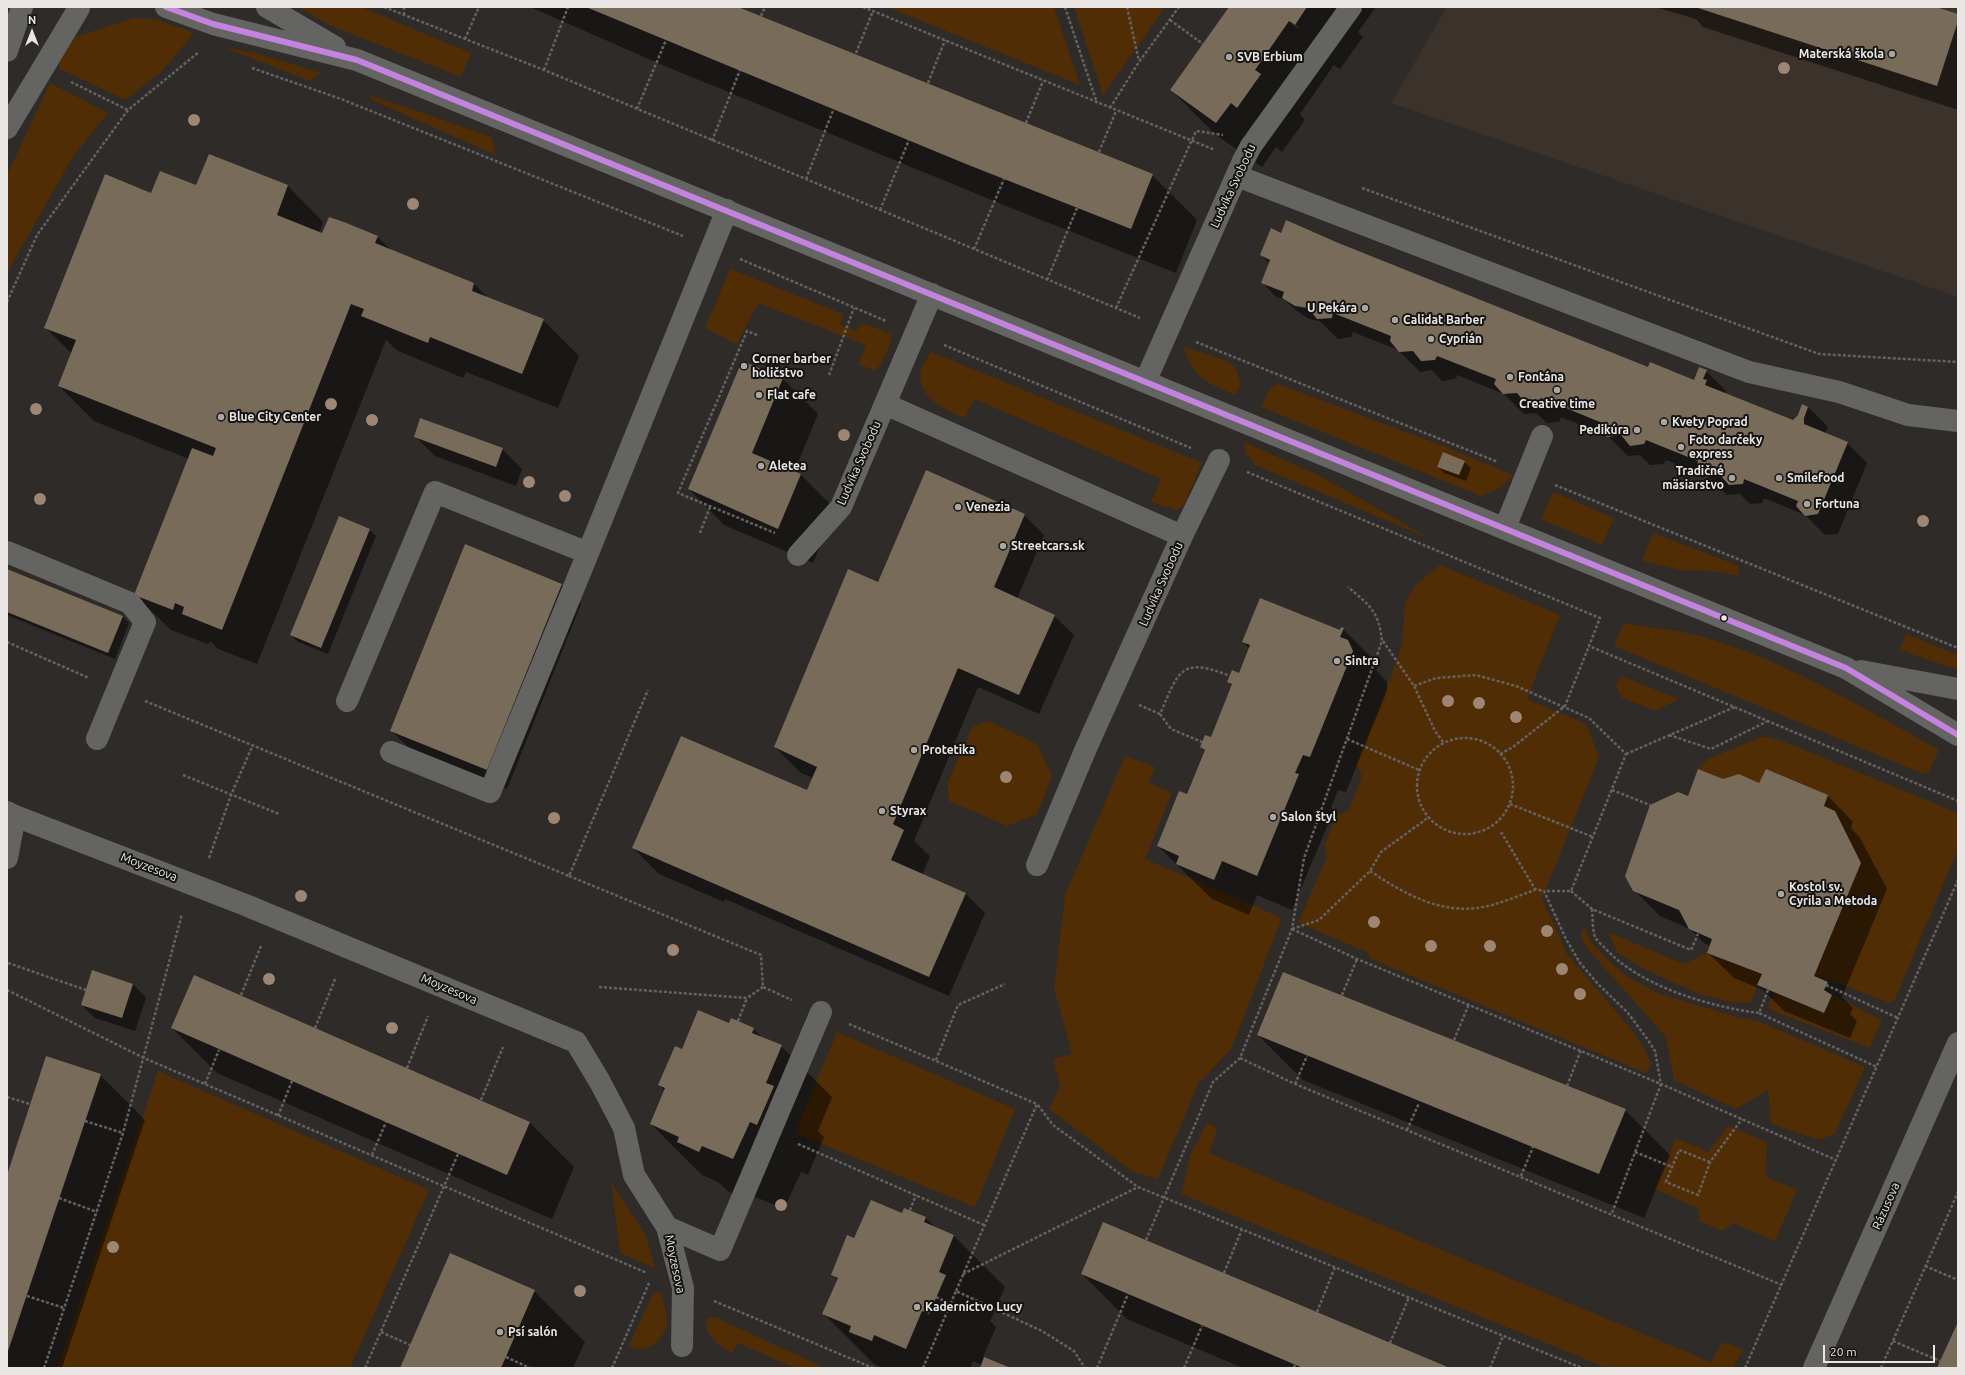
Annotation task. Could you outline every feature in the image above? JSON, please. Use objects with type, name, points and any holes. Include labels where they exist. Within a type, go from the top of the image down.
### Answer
[{"type":"street","points":[[7,51],[22,7]]},
{"type":"street","points":[[7,128],[76,7]]},
{"type":"street","points":[[166,7],[213,24],[357,60],[727,210],[1846,668],[1958,735]]},
{"type":"street","points":[[268,7],[357,60]]},
{"type":"street","name":"Ludvíka Svobodu","points":[[1145,382],[1236,176],[1251,146],[1351,7]]},
{"type":"street","points":[[1236,176],[1749,372],[1838,392],[1908,415],[1958,421]]},
{"type":"street","points":[[391,752],[490,792],[727,210]]},
{"type":"street","name":"Ludvíka Svobodu","points":[[798,555],[841,507],[932,294]]},
{"type":"street","name":"Ludvíka Svobodu","points":[[885,404],[1182,536],[1087,746],[1037,864]]},
{"type":"street","points":[[1505,528],[1542,436]]},
{"type":"street","points":[[1182,536],[1218,460]]},
{"type":"street","points":[[347,701],[435,492],[588,553]]},
{"type":"street","points":[[7,552],[130,604],[145,622],[97,739]]},
{"type":"street","points":[[1846,668],[1958,689]]},
{"type":"street","name":"Moyzesova","points":[[7,858],[11,814],[243,904],[576,1042],[600,1082],[624,1128],[634,1175],[667,1227],[683,1288],[682,1346]]},
{"type":"street","points":[[667,1227],[720,1250],[821,1012]]},
{"type":"street","name":"Rázusova","points":[[1814,1368],[1958,1043]]},
{"type":"path","points":[[384,7],[544,70],[1168,330],[1527,473],[1958,648]]},
{"type":"path","points":[[404,7],[404,16]]},
{"type":"path","points":[[465,39],[479,7]]},
{"type":"path","points":[[544,70],[568,7]]},
{"type":"path","points":[[762,16],[765,7]]},
{"type":"path","points":[[863,7],[1192,141],[1116,308]]},
{"type":"path","points":[[1065,7],[1097,103]]},
{"type":"path","points":[[1128,7],[1140,62]]},
{"type":"path","points":[[1110,108],[1179,7]]},
{"type":"path","points":[[856,53],[873,11]]},
{"type":"path","points":[[1170,20],[1202,44]]},
{"type":"path","points":[[637,110],[666,40]]},
{"type":"path","points":[[928,83],[945,40]]},
{"type":"path","points":[[7,302],[37,235],[128,110],[201,50]]},
{"type":"path","points":[[245,66],[341,99],[712,248],[1600,618],[1565,706],[1513,747],[1500,754]]},
{"type":"path","points":[[712,141],[740,70]]},
{"type":"path","points":[[68,80],[128,110]]},
{"type":"path","points":[[1026,123],[1043,81]]},
{"type":"path","points":[[806,179],[834,108]]},
{"type":"path","points":[[1099,152],[1116,111]]},
{"type":"path","points":[[879,210],[909,140]]},
{"type":"path","points":[[974,249],[1004,179]]},
{"type":"path","points":[[1357,186],[1819,354],[1958,362]]},
{"type":"path","points":[[1047,280],[1077,208]]},
{"type":"path","points":[[829,375],[854,308]]},
{"type":"path","points":[[757,335],[747,331],[678,493],[778,534]]},
{"type":"path","points":[[700,533],[710,507]]},
{"type":"path","points":[[1146,1240],[1213,1082],[1240,1058],[1292,929],[1304,858],[1382,641],[1381,625],[1371,607],[1348,587]]},
{"type":"path","points":[[1382,641],[1414,686],[1435,731],[1443,742]]},
{"type":"path","points":[[1589,646],[1958,801]]},
{"type":"path","points":[[1160,714],[1176,677],[1184,669],[1198,666],[1211,668],[1230,676]]},
{"type":"path","points":[[1414,686],[1436,678],[1476,675],[1516,686],[1565,706],[1589,718],[1626,754]]},
{"type":"path","points":[[1111,693],[1160,714],[1171,729],[1202,742]]},
{"type":"path","points":[[1571,891],[1626,754],[1735,707]]},
{"type":"path","points":[[1669,735],[1711,749],[1768,721]]},
{"type":"path","points":[[1463,737],[1480,740],[1494,747],[1506,760],[1512,775],[1510,804],[1503,815],[1490,826],[1475,833],[1458,833],[1442,828],[1429,817],[1420,803],[1417,787],[1419,770],[1427,756],[1443,742],[1463,737]]},
{"type":"path","points":[[1348,739],[1419,770]]},
{"type":"path","points":[[208,862],[231,795],[252,747]]},
{"type":"path","points":[[183,775],[279,814]]},
{"type":"path","points":[[1612,790],[1650,805]]},
{"type":"path","points":[[1510,804],[1593,837]]},
{"type":"path","points":[[1292,929],[1319,920],[1370,871],[1382,852],[1429,817]]},
{"type":"path","points":[[1502,832],[1535,889]]},
{"type":"path","points":[[1370,871],[1397,889],[1413,897],[1441,907],[1466,909],[1491,906],[1535,889],[1544,891],[1571,891],[1592,909],[1691,950],[1698,934]]},
{"type":"path","points":[[569,876],[762,956],[763,987]]},
{"type":"path","points":[[1746,1368],[1958,880]]},
{"type":"path","points":[[1544,891],[1566,939],[1580,963],[1598,984],[1628,1013],[1655,1051],[1661,1084],[1612,1213]]},
{"type":"path","points":[[1592,909],[1595,937],[1612,957],[1647,981],[1707,1002],[1737,1010],[1760,1013],[1877,1067]]},
{"type":"path","points":[[44,1368],[124,1133],[182,913]]},
{"type":"path","points":[[1292,929],[1357,959],[1581,1050],[1836,1160]]},
{"type":"path","points":[[241,995],[262,946]]},
{"type":"path","points":[[1342,995],[1357,959]]},
{"type":"path","points":[[8,963],[86,990]]},
{"type":"path","points":[[315,1028],[336,977]]},
{"type":"path","points":[[936,1060],[958,1005],[1005,984]]},
{"type":"path","points":[[1826,985],[1898,1018]]},
{"type":"path","points":[[599,987],[747,998]]},
{"type":"path","points":[[738,1021],[747,998],[763,987]]},
{"type":"path","points":[[763,987],[1038,1104],[1053,1125],[1138,1187],[1579,1368]]},
{"type":"path","points":[[7,990],[144,1058],[873,1368]]},
{"type":"path","points":[[1760,1013],[1768,990]]},
{"type":"path","points":[[1454,1040],[1469,1004]]},
{"type":"path","points":[[407,1068],[428,1016]]},
{"type":"path","points":[[481,1100],[503,1047]]},
{"type":"path","points":[[205,1084],[219,1050]]},
{"type":"path","points":[[1567,1086],[1581,1050]]},
{"type":"path","points":[[1296,1084],[1307,1056]]},
{"type":"path","points":[[1240,1058],[1296,1084],[1612,1213],[1782,1285]]},
{"type":"path","points":[[278,1116],[292,1081]]},
{"type":"path","points":[[7,1097],[30,1104]]},
{"type":"path","points":[[1407,1130],[1419,1103]]},
{"type":"path","points":[[923,1368],[1038,1104]]},
{"type":"path","points":[[1710,1162],[1679,1150],[1666,1182],[1698,1195],[1710,1162],[1742,1119]]},
{"type":"path","points":[[85,1121],[124,1133]]},
{"type":"path","points":[[372,1156],[386,1122]]},
{"type":"path","points":[[770,1132],[984,1225]]},
{"type":"path","points":[[1521,1176],[1533,1147]]},
{"type":"path","points":[[1635,1152],[1672,1167]]},
{"type":"path","points":[[365,1368],[445,1187],[458,1154]]},
{"type":"path","points":[[963,1274],[1138,1187]]},
{"type":"path","points":[[1881,1368],[1958,1192]]},
{"type":"path","points":[[910,1210],[916,1195]]},
{"type":"path","points":[[59,1198],[97,1212]]},
{"type":"path","points":[[1224,1273],[1242,1229]]},
{"type":"path","points":[[1925,1266],[1958,1280]]},
{"type":"path","points":[[1317,1312],[1335,1267]]},
{"type":"path","points":[[612,1368],[652,1275]]},
{"type":"path","points":[[956,1291],[1042,1331],[1074,1351],[1084,1368]]},
{"type":"path","points":[[1097,1368],[1128,1294]]},
{"type":"path","points":[[27,1296],[64,1308]]},
{"type":"path","points":[[936,1298],[950,1304]]},
{"type":"path","points":[[1390,1343],[1409,1298]]},
{"type":"path","points":[[1184,1368],[1202,1326]]},
{"type":"path","points":[[381,1332],[410,1346]]},
{"type":"path","points":[[1490,1368],[1503,1336]]},
{"type":"path","points":[[1893,1341],[1940,1361]]},
{"type":"path","points":[[506,1357],[530,1368]]},
{"type":"shaded area","points":[[298,7],[361,7],[471,53],[461,77],[329,25]]},
{"type":"shaded area","points":[[887,7],[1054,7],[1080,85]]},
{"type":"shaded area","points":[[1074,7],[1165,7],[1103,95]]},
{"type":"shaded area","points":[[1447,7],[1958,7],[1958,297],[1391,103]]},
{"type":"shaded area","points":[[134,18],[156,19],[194,33],[163,70],[126,100],[60,69],[58,62],[75,37]]},
{"type":"shaded area","points":[[222,47],[251,52],[322,73],[310,81]]},
{"type":"shaded area","points":[[50,83],[108,113],[72,158],[7,273],[7,175]]},
{"type":"shaded area","points":[[370,95],[492,137],[496,155],[372,100]]},
{"type":"shaded area","points":[[730,269],[843,314],[840,325],[856,331],[862,323],[892,334],[887,353],[876,371],[858,364],[866,345],[758,303],[737,344],[705,328]]},
{"type":"shaded area","points":[[1184,347],[1227,361],[1235,367],[1241,384],[1236,395],[1210,383],[1197,373],[1187,358]]},
{"type":"shaded area","points":[[931,352],[1202,463],[1184,505],[1176,510],[1151,502],[1161,479],[974,399],[965,418],[948,411],[933,401],[922,387],[920,379],[921,369]]},
{"type":"shaded area","points":[[1278,384],[1448,448],[1513,475],[1500,488],[1481,496],[1261,407],[1270,388]]},
{"type":"shaded area","points":[[1244,442],[1320,476],[1431,539],[1255,465],[1247,455]]},
{"type":"shaded area","points":[[1553,492],[1614,518],[1602,545],[1541,519]]},
{"type":"shaded area","points":[[1653,533],[1739,566],[1737,576],[1721,572],[1680,570],[1642,561]]},
{"type":"shaded area","points":[[1440,565],[1560,615],[1527,699],[1586,724],[1599,757],[1542,898],[1567,954],[1630,1028],[1644,1048],[1651,1063],[1646,1073],[1371,959],[1367,952],[1298,923],[1327,857],[1325,845],[1336,816],[1349,810],[1362,776],[1356,764],[1393,671],[1402,644],[1405,603],[1415,585]]},
{"type":"shaded area","points":[[1624,623],[1704,637],[1766,659],[1854,702],[1939,750],[1929,772],[1924,774],[1614,646]]},
{"type":"shaded area","points":[[1906,634],[1958,655],[1958,670],[1900,650]]},
{"type":"shaded area","points":[[1621,676],[1679,699],[1656,711],[1622,698],[1616,686]]},
{"type":"shaded area","points":[[988,721],[1037,744],[1052,776],[1037,814],[1007,826],[949,801],[947,784],[972,727]]},
{"type":"shaded area","points":[[1764,736],[1785,742],[1958,813],[1958,849],[1895,999],[1890,1003],[1830,980],[1814,976],[1861,863],[1835,811],[1824,806],[1828,795],[1766,769],[1759,783],[1739,774],[1725,780],[1698,769],[1708,759]]},
{"type":"shaded area","points":[[1125,756],[1155,767],[1149,783],[1172,792],[1145,859],[1282,918],[1231,1049],[1198,1084],[1158,1179],[1133,1172],[1049,1109],[1060,1086],[1053,1059],[1072,1054],[1054,988],[1065,895]]},
{"type":"shaded area","points":[[1585,927],[1591,942],[1608,960],[1625,975],[1657,993],[1736,1017],[1758,1021],[1865,1067],[1835,1134],[1819,1140],[1771,1124],[1768,1090],[1736,1109],[1674,1080],[1666,1037],[1586,947],[1581,935]]},
{"type":"shaded area","points":[[1608,932],[1684,964],[1707,953],[1762,974],[1751,1002],[1736,1003],[1699,994],[1644,969],[1617,952]]},
{"type":"shaded area","points":[[1775,993],[1824,1013],[1832,995],[1882,1020],[1870,1048],[1771,1010],[1768,1003]]},
{"type":"shaded area","points":[[837,1032],[1015,1109],[975,1207],[795,1133]]},
{"type":"shaded area","points":[[158,1071],[429,1190],[350,1368],[57,1368]]},
{"type":"shaded area","points":[[1206,1123],[1216,1127],[1216,1133],[1209,1153],[1711,1362],[1723,1342],[1743,1349],[1733,1368],[1607,1368],[1181,1194],[1192,1149],[1198,1142]]},
{"type":"shaded area","points":[[1728,1126],[1767,1142],[1766,1177],[1797,1190],[1775,1241],[1733,1223],[1723,1231],[1699,1221],[1698,1208],[1654,1189],[1676,1138],[1708,1152]]},
{"type":"shaded area","points":[[611,1182],[646,1236],[655,1268],[620,1253]]},
{"type":"shaded area","points":[[658,1291],[661,1293],[666,1311],[666,1327],[663,1334],[654,1344],[648,1348],[635,1348],[629,1345],[653,1294]]},
{"type":"shaded area","points":[[711,1317],[717,1318],[825,1368],[795,1368],[738,1343],[732,1353],[718,1344],[710,1335],[706,1325],[707,1319]]},
{"type":"building","points":[[586,7],[738,7],[1153,174],[1131,229],[966,164]]},
{"type":"building","name":"SVB Erbium","points":[[1229,7],[1307,7],[1295,25],[1289,21],[1255,70],[1261,74],[1237,108],[1231,103],[1216,123],[1170,90]]},
{"type":"building","name":"Materská škola","points":[[1695,7],[1936,7],[1958,14],[1958,21],[1937,86]]},
{"type":"building","name":"Blue City Center","points":[[209,154],[288,185],[277,215],[322,233],[329,217],[344,222],[378,236],[375,243],[474,283],[472,291],[544,319],[522,374],[430,337],[428,343],[361,316],[364,309],[351,304],[222,630],[182,614],[184,607],[175,603],[173,610],[134,595],[192,448],[213,456],[216,448],[58,386],[76,340],[44,328],[105,174],[151,193],[160,171],[196,185]]},
{"type":"building","points":[[1286,220],[1336,242],[1648,367],[1650,362],[1694,380],[1699,367],[1707,370],[1703,379],[1707,380],[1705,385],[1793,420],[1798,415],[1802,404],[1808,407],[1804,418],[1804,424],[1848,442],[1818,514],[1805,516],[1796,506],[1798,501],[1744,479],[1743,484],[1729,485],[1720,475],[1706,476],[1697,466],[1698,461],[1646,440],[1644,444],[1630,446],[1621,435],[1607,437],[1598,426],[1600,422],[1541,398],[1539,402],[1526,404],[1517,393],[1503,394],[1494,384],[1496,379],[1437,356],[1435,360],[1421,361],[1413,351],[1399,352],[1390,341],[1391,336],[1333,313],[1332,318],[1317,319],[1308,308],[1295,306],[1282,298],[1284,292],[1261,283],[1270,260],[1260,255],[1271,228],[1281,233]]},
{"type":"building","points":[[742,361],[783,378],[752,453],[801,474],[778,529],[688,489]]},
{"type":"building","points":[[420,418],[503,448],[496,467],[414,437]]},
{"type":"building","points":[[1443,452],[1465,461],[1459,475],[1437,467]]},
{"type":"building","points":[[926,470],[1025,514],[994,587],[1055,615],[1019,695],[958,668],[893,824],[904,830],[891,860],[966,893],[929,977],[632,848],[681,736],[807,790],[817,767],[774,747],[848,569],[878,582]]},
{"type":"building","points":[[339,516],[370,529],[321,648],[290,635]]},
{"type":"building","points":[[465,544],[562,584],[487,770],[390,731]]},
{"type":"building","points":[[7,569],[123,616],[108,653],[7,612]]},
{"type":"building","points":[[1260,598],[1340,630],[1341,627],[1344,628],[1340,637],[1348,640],[1353,651],[1310,757],[1303,755],[1295,773],[1299,774],[1257,876],[1222,861],[1214,880],[1176,864],[1179,856],[1157,846],[1179,791],[1187,794],[1205,750],[1200,747],[1205,735],[1211,737],[1232,684],[1227,682],[1232,670],[1239,673],[1250,645],[1242,642]]},
{"type":"building","name":"Kostol sv. Cyrila a Metoda","points":[[1698,769],[1723,779],[1739,774],[1759,783],[1766,769],[1828,795],[1824,806],[1835,811],[1861,863],[1814,976],[1828,982],[1824,990],[1832,995],[1824,1013],[1757,985],[1762,974],[1707,953],[1712,939],[1689,929],[1679,910],[1633,891],[1625,876],[1650,805],[1678,792],[1688,796]]},
{"type":"building","points":[[92,970],[133,984],[122,1018],[81,1005]]},
{"type":"building","points":[[1283,972],[1626,1109],[1599,1174],[1257,1035]]},
{"type":"building","points":[[194,975],[530,1122],[507,1175],[171,1028]]},
{"type":"building","points":[[698,1010],[729,1023],[731,1018],[754,1028],[752,1033],[782,1045],[766,1083],[774,1086],[757,1125],[750,1122],[733,1159],[702,1146],[699,1152],[677,1142],[679,1137],[650,1124],[665,1088],[658,1085],[675,1046],[682,1049]]},
{"type":"building","points":[[46,1056],[101,1074],[7,1354],[7,1175]]},
{"type":"building","points":[[871,1200],[902,1213],[904,1208],[926,1217],[924,1222],[954,1235],[939,1272],[946,1275],[929,1314],[922,1311],[906,1349],[874,1335],[872,1341],[849,1332],[851,1326],[822,1314],[838,1278],[831,1275],[847,1235],[854,1238]]},
{"type":"building","points":[[1103,1222],[1450,1368],[1303,1368],[1081,1274]]},
{"type":"building","points":[[450,1253],[535,1290],[501,1368],[400,1368]]},
{"type":"building","points":[[1958,1322],[1958,1368],[1937,1368],[1940,1361]]},
{"type":"building","points":[[984,1357],[1011,1368],[980,1368]]},
{"type":"transit line","points":[[166,7],[213,24],[357,60],[1846,668],[1958,735]]},
{"type":"place","name":"Materská škola","points":[[1892,54]]},
{"type":"place","name":"SVB Erbium","points":[[1229,57]]},
{"type":"place","name":"U Pekára","points":[[1365,308]]},
{"type":"place","name":"Calidat Barber","points":[[1395,320]]},
{"type":"place","name":"Cyprián","points":[[1431,339]]},
{"type":"place","name":"Corner barber holičstvo","points":[[744,366]]},
{"type":"place","name":"Fontána","points":[[1510,377]]},
{"type":"place","name":"Creative time","points":[[1557,390]]},
{"type":"place","name":"Flat cafe","points":[[759,395]]},
{"type":"place","name":"Blue City Center","points":[[221,417]]},
{"type":"place","name":"Kvety Poprad","points":[[1664,422]]},
{"type":"place","name":"Pedikúra","points":[[1637,430]]},
{"type":"place","name":"Foto darčeky express","points":[[1681,447]]},
{"type":"place","name":"Aletea","points":[[761,466]]},
{"type":"place","name":"Tradičné mäsiarstvo","points":[[1732,478]]},
{"type":"place","name":"Smilefood","points":[[1779,478]]},
{"type":"place","name":"Fortuna","points":[[1807,504]]},
{"type":"place","name":"Venezia","points":[[958,507]]},
{"type":"place","name":"Streetcars.sk","points":[[1003,546]]},
{"type":"place","name":"Sintra","points":[[1337,661]]},
{"type":"place","name":"Protetika","points":[[914,750]]},
{"type":"place","name":"Styrax","points":[[882,811]]},
{"type":"place","name":"Salon štyl","points":[[1273,817]]},
{"type":"place","name":"Kostol sv. Cyrila a Metoda","points":[[1781,894]]},
{"type":"place","name":"Kaderníctvo Lucy","points":[[917,1307]]},
{"type":"place","name":"Psí salón","points":[[500,1332]]}]
